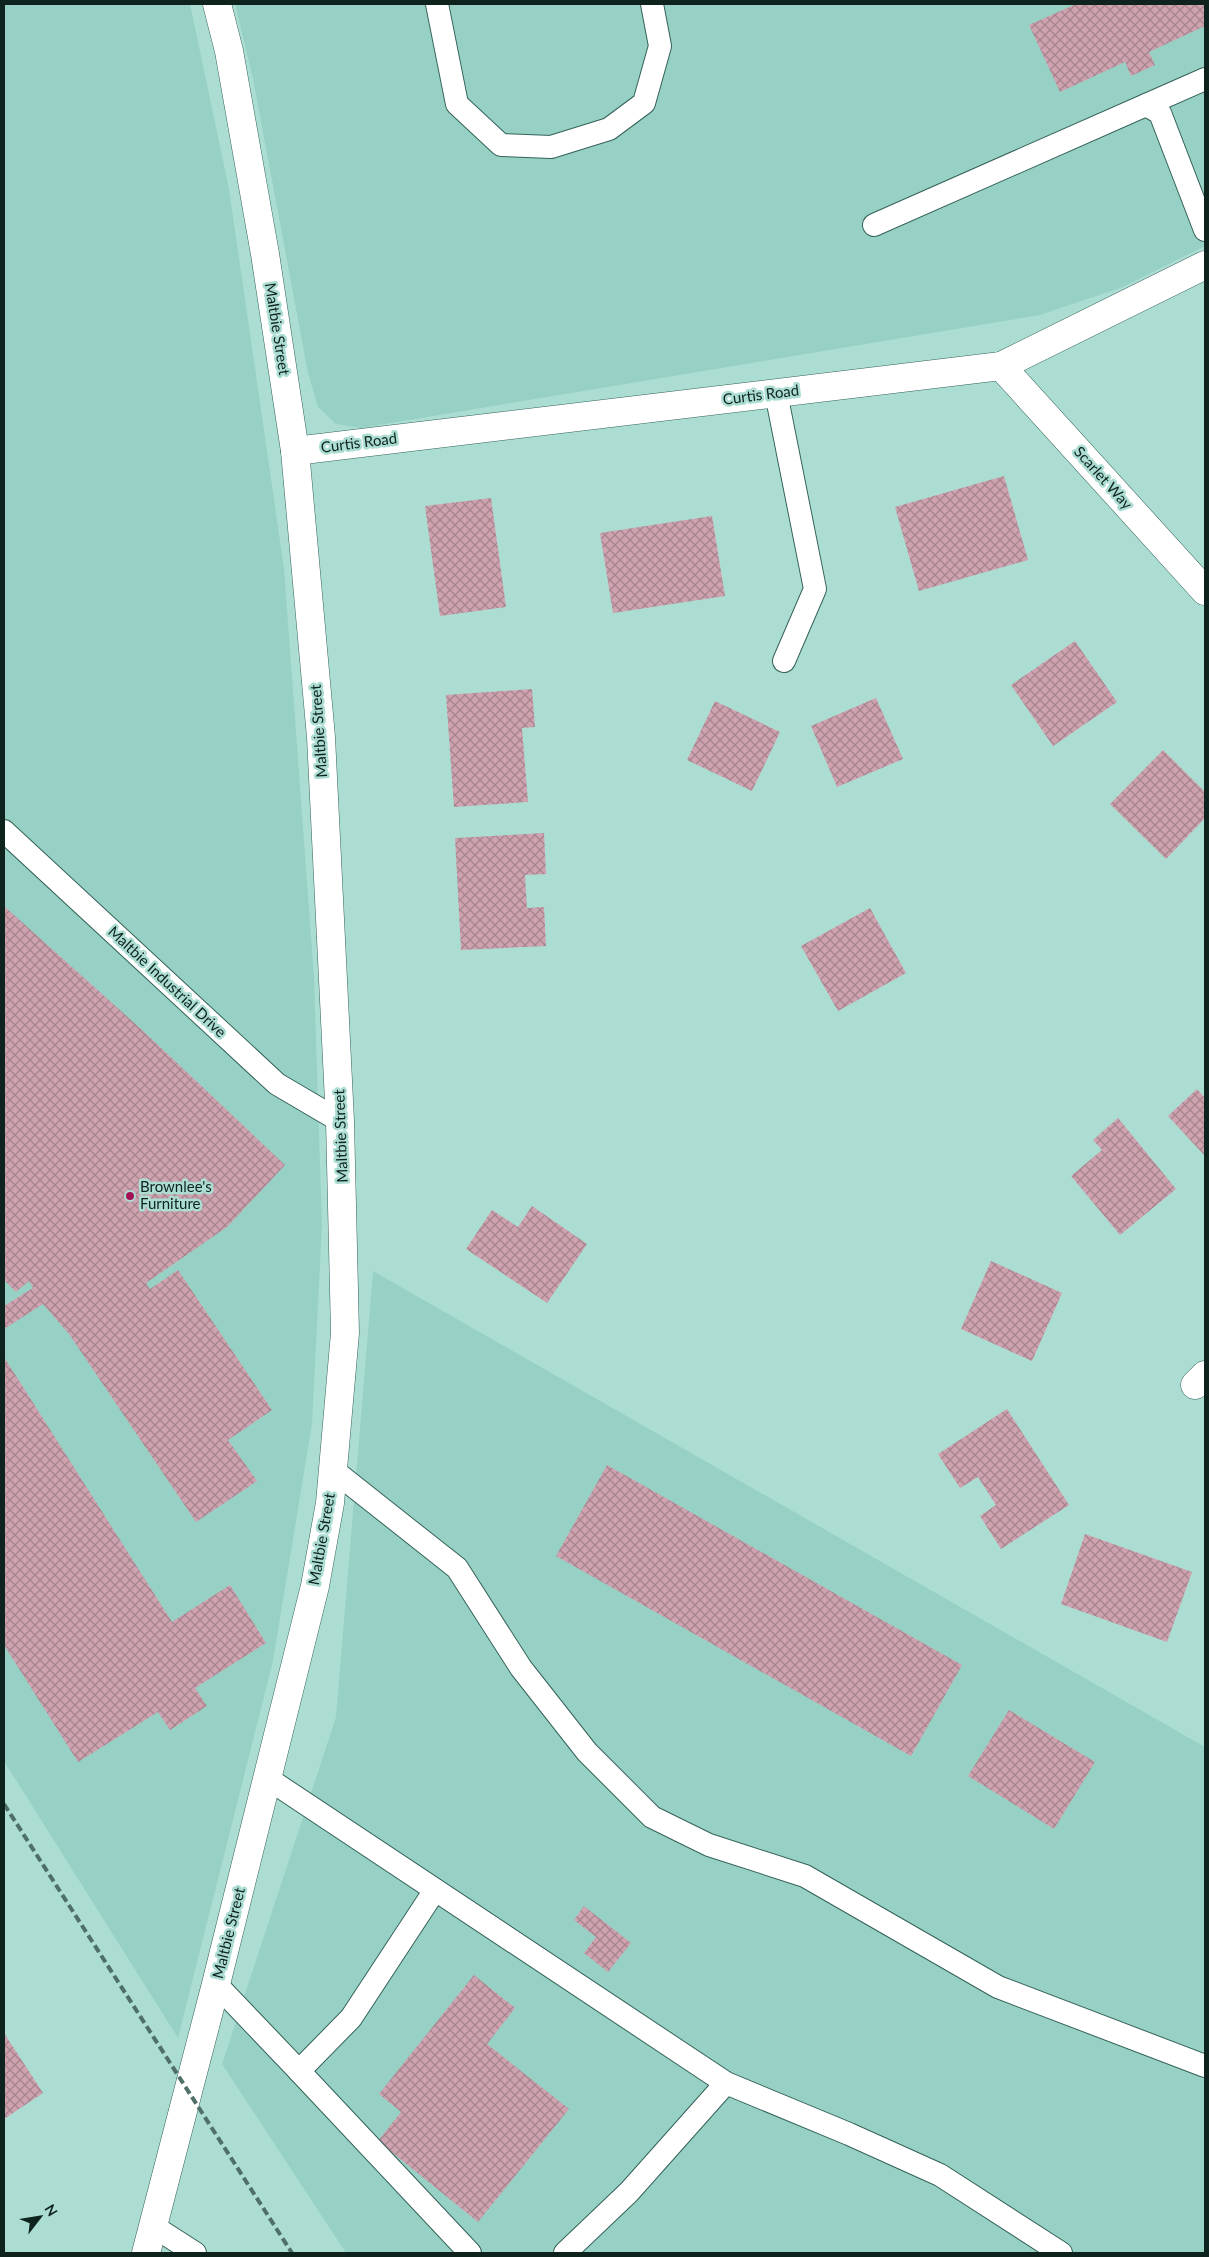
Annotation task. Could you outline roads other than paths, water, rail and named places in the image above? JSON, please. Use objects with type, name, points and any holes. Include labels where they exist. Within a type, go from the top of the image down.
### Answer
[{"type":"street","name":"Maltbie Street","points":[[146,2253],[216,1984],[315,1586],[330,1504],[345,1333],[340,1121],[321,737],[295,451],[265,254],[229,51],[218,4]]},
{"type":"street","name":"Curtis Road","points":[[295,451],[1001,366],[1205,265]]},
{"type":"street","name":"Scarlet Way","points":[[1001,366],[1205,590]]},
{"type":"lane","points":[[437,4],[457,104],[501,145],[551,147],[609,129],[644,103],[660,46],[652,4]]},
{"type":"lane","points":[[874,225],[1205,79]]},
{"type":"lane","points":[[1146,105],[1160,113],[1205,230]]},
{"type":"lane","points":[[776,393],[815,588],[784,661]]},
{"type":"lane","name":"Maltbie Industrial Drive","points":[[4,831],[277,1084],[340,1121]]},
{"type":"lane","points":[[333,1470],[457,1568],[521,1668],[587,1752],[652,1817],[708,1845],[806,1876],[998,1986],[1205,2066]]},
{"type":"lane","points":[[268,1778],[726,2083],[849,2134],[940,2175],[1062,2253]]},
{"type":"lane","points":[[299,2071],[351,2018],[435,1890]]},
{"type":"lane","points":[[216,1984],[470,2253]]},
{"type":"lane","points":[[566,2253],[629,2192],[726,2083]]},
{"type":"lane","points":[[153,2226],[195,2253]]},
{"type":"railway","points":[[4,1804],[292,2253]]},
{"type":"place","name":"Brownlee's Furniture","points":[[130,1196]]}]
